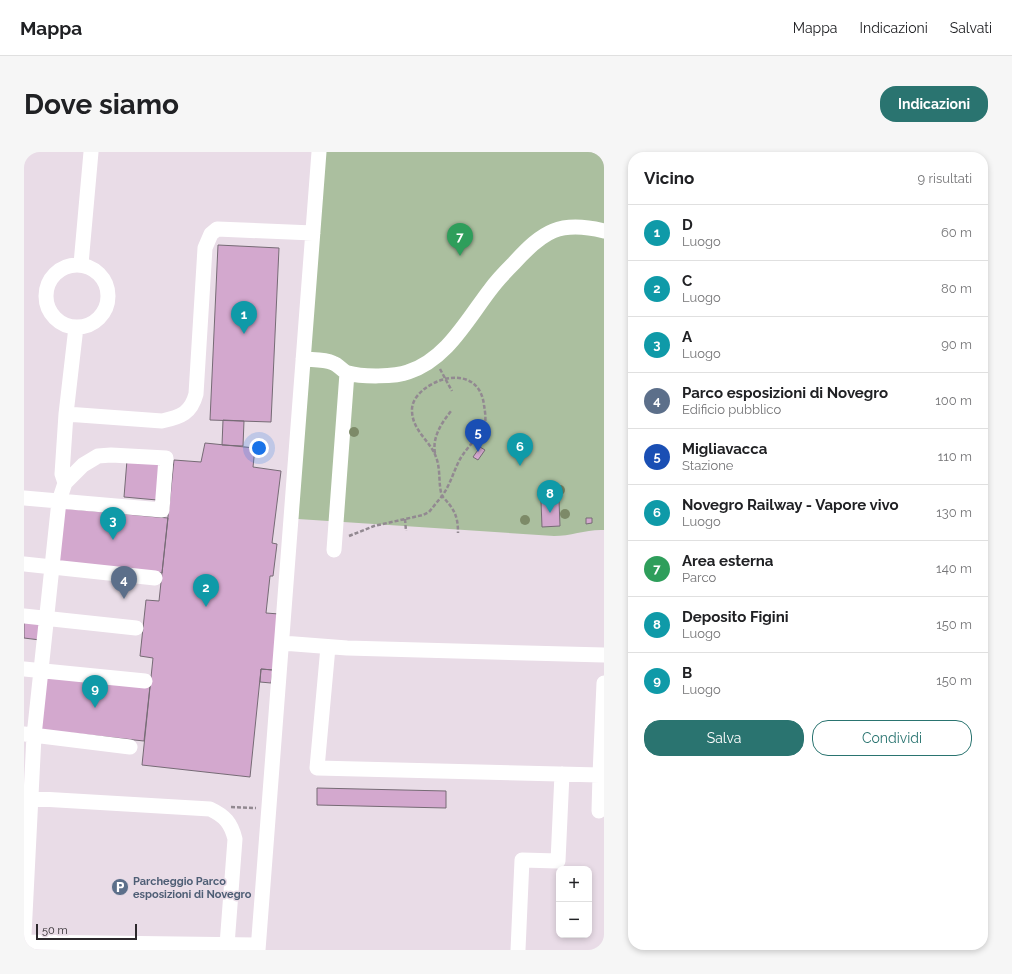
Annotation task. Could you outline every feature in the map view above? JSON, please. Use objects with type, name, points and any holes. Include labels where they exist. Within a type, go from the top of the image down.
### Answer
[{"type":"lane","points":[[81,264],[91,152]]},
{"type":"lane","points":[[24,942],[228,945],[258,948],[319,152]]},
{"type":"lane","points":[[303,359],[334,363],[347,373],[399,375],[417,369],[435,358],[458,334],[501,277],[540,236],[565,228],[587,228],[604,231]]},
{"type":"lane","points":[[66,414],[162,421],[175,418],[187,412],[193,404],[196,394],[205,248],[211,234],[217,229],[313,233]]},
{"type":"lane","points":[[71,264],[81,264],[91,267],[100,274],[106,282],[109,293],[108,304],[96,321],[86,326],[76,327],[66,325],[57,320],[50,312],[46,303],[45,293],[48,283],[53,275],[61,268],[71,264]]},
{"type":"lane","points":[[65,482],[62,474],[66,414],[76,327]]},
{"type":"lane","points":[[334,547],[347,373]]},
{"type":"lane","points":[[24,498],[60,501],[162,510],[166,458],[111,454],[98,456],[83,464],[65,482],[60,501],[41,670],[29,735],[24,935]]},
{"type":"lane","points":[[24,564],[155,578]]},
{"type":"lane","points":[[24,616],[136,628]]},
{"type":"lane","points":[[282,643],[328,647],[604,655]]},
{"type":"lane","points":[[328,647],[317,768],[600,775]]},
{"type":"lane","points":[[24,669],[144,681]]},
{"type":"lane","points":[[599,811],[604,683]]},
{"type":"lane","points":[[29,735],[130,747]]},
{"type":"lane","points":[[518,950],[522,860],[558,861],[562,774]]},
{"type":"lane","points":[[27,798],[210,809],[222,815],[231,826],[235,839],[228,945]]},
{"type":"path","points":[[435,358],[452,391]]},
{"type":"path","points":[[334,547],[374,526],[423,515],[429,512],[442,496],[459,461],[469,451],[485,423],[482,396],[478,389],[466,378],[446,378],[419,393],[412,405],[413,416],[418,430],[436,457]]},
{"type":"path","points":[[452,410],[439,428],[434,448],[442,496],[456,515],[458,533]]},
{"type":"path","points":[[405,519],[406,531]]},
{"type":"path","points":[[210,809],[236,806],[269,810]]},
{"type":"green space","points":[[323,152],[604,152],[604,530],[554,536],[298,519]]},
{"type":"building","points":[[218,245],[279,248],[271,422],[210,420]]},
{"type":"building","points":[[223,420],[244,421],[243,446],[222,445]]},
{"type":"building","points":[[205,443],[255,448],[253,467],[281,471],[272,543],[277,544],[273,576],[270,576],[266,613],[279,614],[273,670],[261,669],[250,777],[142,765],[153,658],[140,656],[146,600],[159,601],[174,460],[201,462]]},
{"type":"building","points":[[480,447],[485,450],[478,460],[473,457]]},
{"type":"building","points":[[127,460],[160,462],[157,500],[124,497]]},
{"type":"building","points":[[559,500],[560,526],[542,527],[541,501]]},
{"type":"building","points":[[63,508],[168,518],[162,573],[57,562]]},
{"type":"building","points":[[586,518],[592,518],[592,523],[586,524]]},
{"type":"building","points":[[24,621],[42,623],[40,640],[24,638]]},
{"type":"building","points":[[261,669],[273,670],[271,683],[260,682]]},
{"type":"building","points":[[46,676],[150,686],[144,741],[40,730]]},
{"type":"building","points":[[317,788],[446,791],[446,808],[317,805]]},
{"type":"place","name":"Area esterna","points":[[460,256]]},
{"type":"place","name":"D","points":[[244,334]]},
{"type":"place","name":"Migliavacca","points":[[478,452]]},
{"type":"place","name":"Novegro Railway - Vapore vivo","points":[[520,466]]},
{"type":"place","name":"Deposito Figini","points":[[550,513]]},
{"type":"place","name":"A","points":[[113,540]]},
{"type":"place","name":"Parco esposizioni di Novegro","points":[[124,599]]},
{"type":"place","name":"C","points":[[206,607]]},
{"type":"place","name":"B","points":[[95,708]]},
{"type":"place","name":"Parcheggio Parco esposizioni di Novegro","points":[[120,887]]}]
